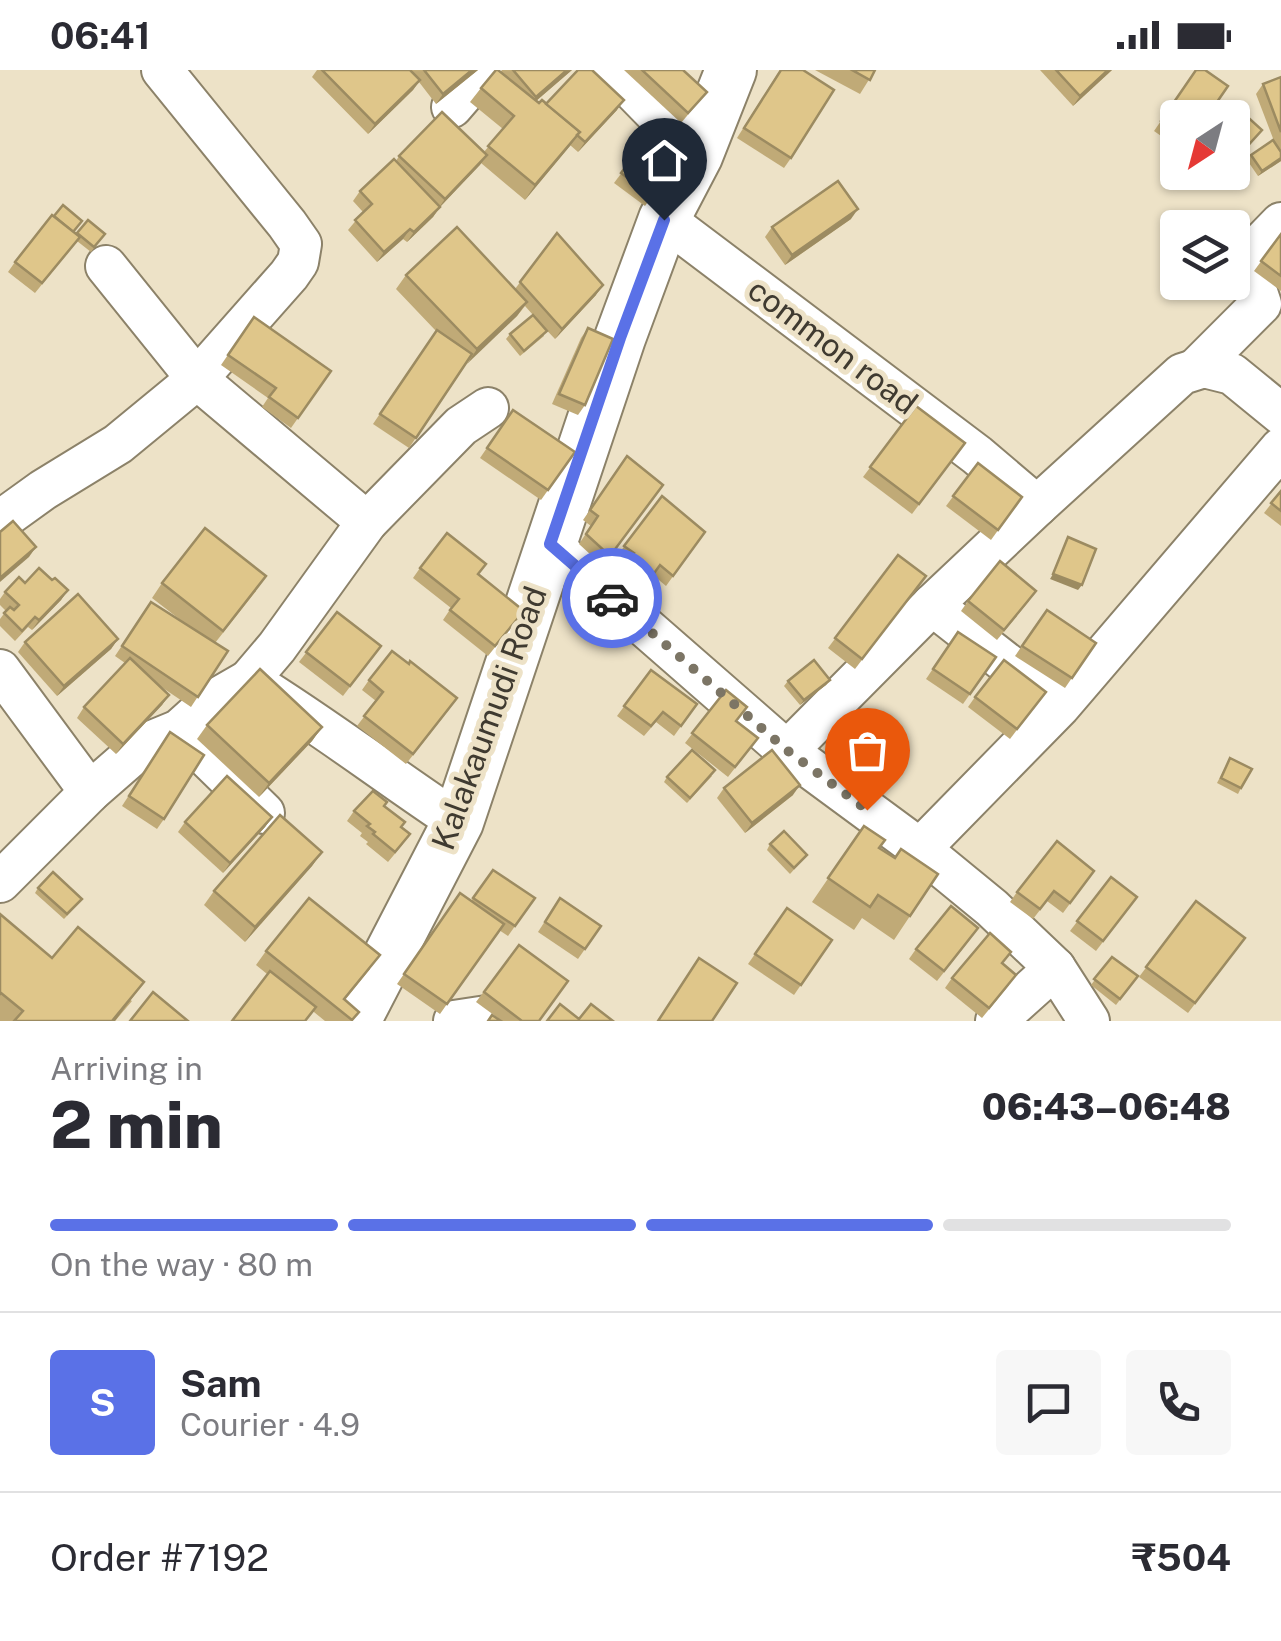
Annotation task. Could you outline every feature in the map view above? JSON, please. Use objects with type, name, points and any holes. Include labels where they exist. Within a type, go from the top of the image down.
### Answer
[{"type":"street","points":[[0,521],[118,444],[197,379],[298,262],[300,244],[162,70]]},
{"type":"street","points":[[452,107],[484,70]]},
{"type":"street","points":[[613,70],[696,156]]},
{"type":"street","name":"Kalakaumudi Road","points":[[369,1015],[458,822],[620,338],[664,220],[696,156],[731,70]]},
{"type":"street","name":"common road","points":[[664,220],[977,455],[1037,506]]},
{"type":"street","points":[[1197,368],[1261,304],[1246,259],[1281,223]]},
{"type":"street","points":[[106,266],[197,379],[367,522]]},
{"type":"street","points":[[788,751],[932,605],[1182,374],[1204,366],[1232,374],[1281,414]]},
{"type":"street","points":[[0,882],[90,792],[145,744],[179,730],[209,704],[248,680],[278,647],[367,522],[461,426],[488,408]]},
{"type":"street","points":[[920,849],[1060,706],[1281,448]]},
{"type":"street","points":[[550,544],[788,751],[992,908],[1055,968],[1089,1021]]},
{"type":"street","points":[[932,605],[1060,706]]},
{"type":"street","points":[[0,670],[90,792]]},
{"type":"street","points":[[248,680],[458,822]]},
{"type":"street","points":[[179,730],[264,813]]},
{"type":"street","points":[[996,1021],[1055,968]]},
{"type":"street","points":[[454,1021],[487,1016],[493,1021]]},
{"type":"building","points":[[322,70],[410,70],[420,80],[375,124]]},
{"type":"building","points":[[424,70],[472,70],[443,94]]},
{"type":"building","points":[[496,70],[539,103],[542,100],[580,132],[535,185],[488,146],[514,116],[481,88]]},
{"type":"building","points":[[513,70],[567,70],[536,97]]},
{"type":"building","points":[[578,70],[592,70],[624,100],[585,142],[577,135],[580,132],[546,104]]},
{"type":"building","points":[[642,70],[683,70],[707,92],[688,113]]},
{"type":"building","points":[[781,70],[803,70],[834,90],[791,158],[744,128]]},
{"type":"building","points":[[852,70],[875,70],[870,80]]},
{"type":"building","points":[[1056,70],[1108,70],[1080,96]]},
{"type":"building","points":[[1196,70],[1205,70],[1228,86],[1218,100],[1175,100]]},
{"type":"building","points":[[1281,77],[1281,132],[1263,84]]},
{"type":"building","points":[[442,112],[487,155],[445,199],[399,156]]},
{"type":"building","points":[[1250,119],[1262,130],[1250,143]]},
{"type":"building","points":[[648,138],[678,161],[652,196],[621,173]]},
{"type":"building","points":[[1273,140],[1281,158],[1262,171],[1251,155]]},
{"type":"building","points":[[394,159],[440,207],[414,232],[410,229],[384,252],[355,220],[372,204],[360,191]]},
{"type":"building","points":[[838,181],[858,209],[792,255],[772,227]]},
{"type":"building","points":[[63,205],[82,221],[73,232],[54,216]]},
{"type":"building","points":[[52,215],[80,237],[42,283],[15,262]]},
{"type":"building","points":[[88,220],[105,234],[94,247],[77,233]]},
{"type":"building","points":[[457,227],[527,302],[477,349],[406,275]]},
{"type":"building","points":[[557,233],[603,285],[562,329],[520,282]]},
{"type":"building","points":[[1281,234],[1281,276],[1261,261]]},
{"type":"building","points":[[533,315],[547,331],[524,351],[510,334]]},
{"type":"building","points":[[254,317],[331,371],[298,418],[269,397],[276,388],[228,355]]},
{"type":"building","points":[[588,328],[613,339],[585,405],[559,394]]},
{"type":"building","points":[[437,330],[472,354],[416,438],[380,414]]},
{"type":"building","points":[[916,406],[965,443],[919,504],[870,467]]},
{"type":"building","points":[[513,410],[575,452],[548,490],[487,448]]},
{"type":"building","points":[[627,456],[663,485],[610,556],[586,534],[598,516],[590,510]]},
{"type":"building","points":[[978,463],[1022,497],[998,530],[953,496]]},
{"type":"building","points":[[1281,491],[1281,511],[1271,503]]},
{"type":"building","points":[[662,496],[705,532],[673,576],[660,565],[647,583],[624,567],[634,553],[624,546]]},
{"type":"building","points":[[13,521],[36,547],[0,578],[0,532]]},
{"type":"building","points":[[205,528],[266,576],[223,631],[162,583]]},
{"type":"building","points":[[447,533],[486,564],[478,574],[524,611],[495,646],[450,610],[459,599],[420,568]]},
{"type":"building","points":[[1068,537],[1096,549],[1082,585],[1053,574]]},
{"type":"building","points":[[898,555],[926,576],[862,659],[835,638]]},
{"type":"building","points":[[1000,561],[1036,591],[1004,630],[968,601]]},
{"type":"building","points":[[39,568],[68,590],[39,620],[35,617],[22,631],[4,613],[19,605],[5,592],[19,577],[25,583]]},
{"type":"building","points":[[78,594],[118,639],[64,686],[25,642]]},
{"type":"building","points":[[151,602],[228,651],[198,697],[122,646]]},
{"type":"building","points":[[1047,610],[1096,643],[1072,678],[1022,646]]},
{"type":"building","points":[[337,612],[381,646],[350,686],[306,652]]},
{"type":"building","points":[[958,632],[996,657],[970,694],[933,669]]},
{"type":"building","points":[[392,651],[457,698],[413,754],[364,716],[383,692],[369,680]]},
{"type":"building","points":[[130,658],[169,695],[123,744],[84,707]]},
{"type":"building","points":[[814,660],[830,680],[804,700],[788,681]]},
{"type":"building","points":[[1004,660],[1046,692],[1017,729],[975,697]]},
{"type":"building","points":[[260,669],[322,727],[269,783],[207,725]]},
{"type":"building","points":[[651,670],[697,704],[681,726],[663,712],[651,726],[624,706]]},
{"type":"building","points":[[726,690],[747,707],[736,721],[758,738],[735,767],[692,733]]},
{"type":"building","points":[[170,732],[204,755],[164,819],[129,796]]},
{"type":"building","points":[[692,750],[715,770],[690,798],[667,777]]},
{"type":"building","points":[[772,750],[800,785],[752,823],[724,788]]},
{"type":"building","points":[[1230,758],[1252,769],[1241,788],[1221,778]]},
{"type":"building","points":[[227,776],[272,817],[230,863],[185,822]]},
{"type":"building","points":[[373,791],[387,802],[384,806],[405,822],[401,827],[410,834],[395,852],[354,811]]},
{"type":"building","points":[[280,815],[322,852],[255,927],[214,891]]},
{"type":"building","points":[[864,826],[885,840],[879,848],[895,858],[901,849],[938,874],[910,916],[878,895],[870,907],[828,878]]},
{"type":"building","points":[[784,831],[807,855],[794,868],[770,844]]},
{"type":"building","points":[[1057,841],[1094,871],[1070,903],[1054,891],[1040,909],[1017,892]]},
{"type":"building","points":[[493,870],[535,898],[515,926],[473,898]]},
{"type":"building","points":[[53,872],[82,899],[67,914],[38,888]]},
{"type":"building","points":[[1111,877],[1137,897],[1103,941],[1077,921]]},
{"type":"building","points":[[460,893],[504,924],[447,1004],[404,974]]},
{"type":"building","points":[[309,898],[380,955],[344,999],[359,1012],[352,1020],[266,951]]},
{"type":"building","points":[[560,898],[601,926],[585,949],[545,922]]},
{"type":"building","points":[[1196,901],[1245,938],[1195,1003],[1146,967]]},
{"type":"building","points":[[951,906],[978,928],[944,971],[916,949]]},
{"type":"building","points":[[787,908],[832,940],[801,985],[755,954]]},
{"type":"building","points":[[0,914],[52,958],[78,927],[144,982],[112,1021],[14,1021],[23,1011],[0,994]]},
{"type":"building","points":[[990,933],[1011,952],[1002,963],[1016,975],[989,1008],[952,978]]},
{"type":"building","points":[[519,945],[568,981],[539,1021],[522,1021],[484,992]]},
{"type":"building","points":[[1112,957],[1138,976],[1120,999],[1094,979]]},
{"type":"building","points":[[699,958],[737,983],[712,1021],[658,1021]]},
{"type":"building","points":[[270,971],[316,1007],[305,1021],[232,1021]]},
{"type":"building","points":[[153,992],[188,1021],[130,1021]]},
{"type":"building","points":[[560,1004],[579,1019],[591,1004],[613,1021],[547,1021]]},
{"type":"way so far","points":[[612,598],[788,751],[867,810]]},
{"type":"route","points":[[612,598],[550,544],[664,220]]}]
